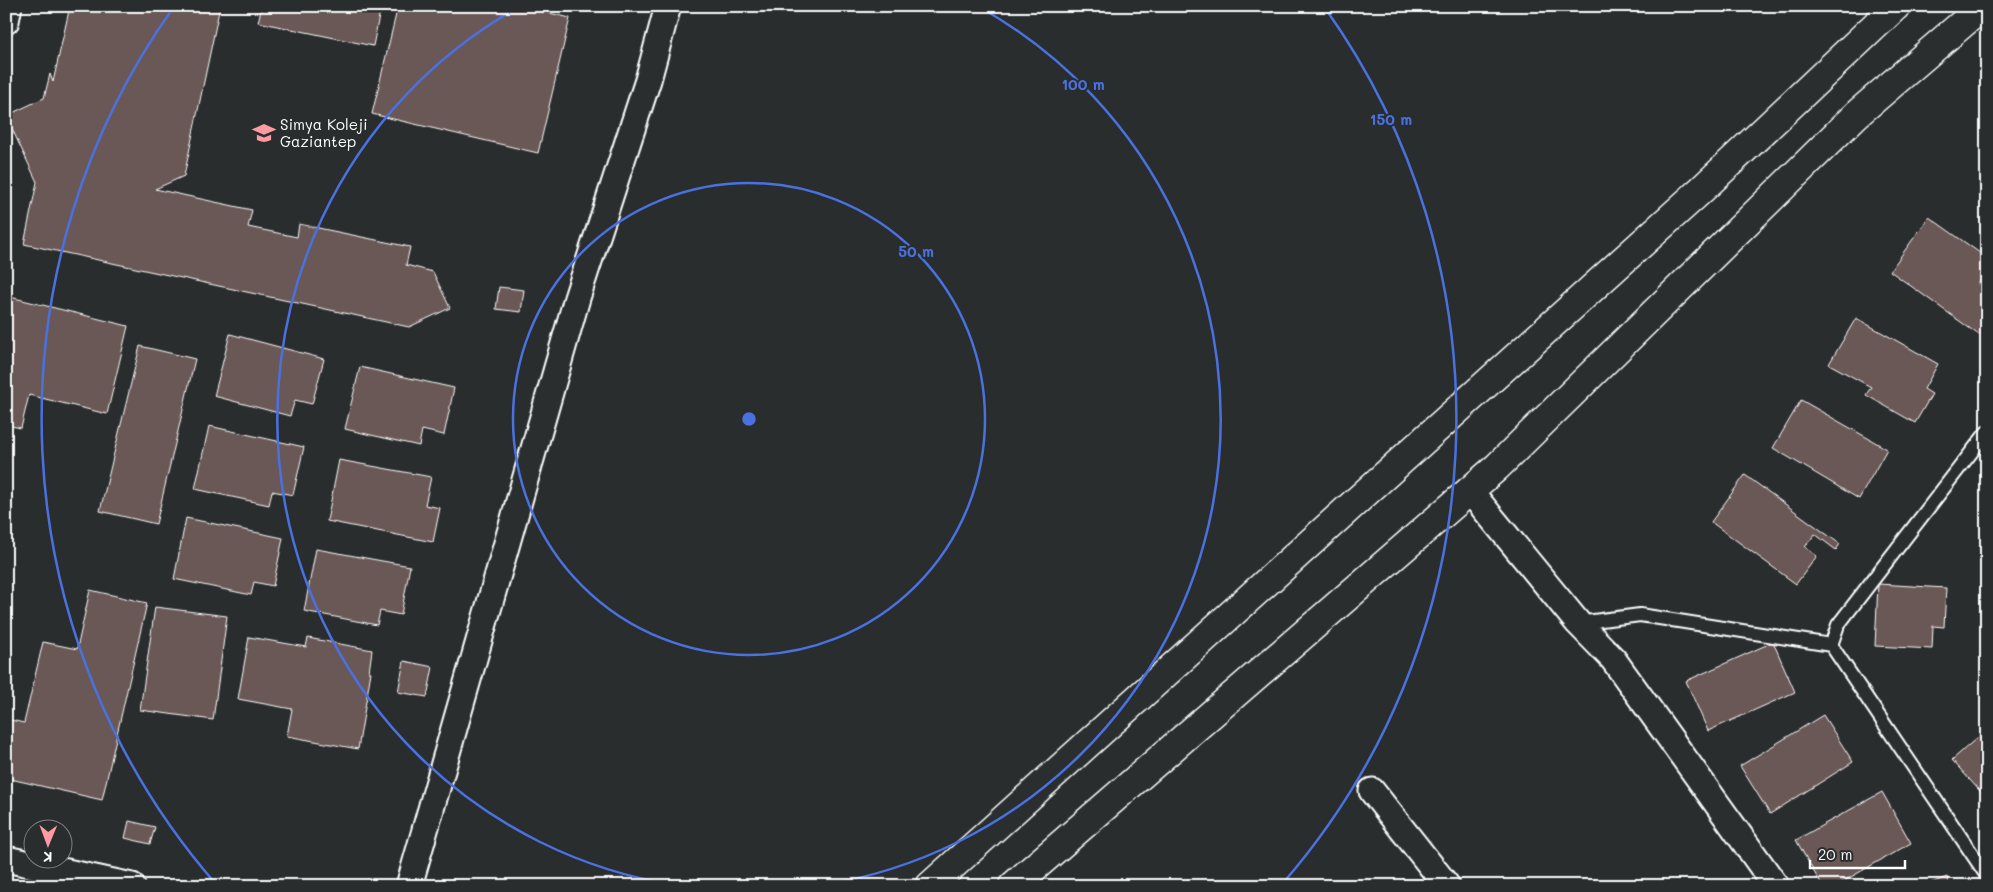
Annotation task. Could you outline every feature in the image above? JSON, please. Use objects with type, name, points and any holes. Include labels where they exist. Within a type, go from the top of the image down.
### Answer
[{"type":"main road","points":[[930,886],[1700,191],[1896,6]]},
{"type":"main road","points":[[1013,886],[1497,467],[1857,114],[1984,6]]},
{"type":"street","points":[[6,21],[9,6]]},
{"type":"street","points":[[408,886],[574,307],[648,80],[668,6]]},
{"type":"street","points":[[1470,490],[1578,623],[1613,660],[1776,886]]},
{"type":"street","points":[[1372,792],[1447,886]]},
{"type":"street","points":[[6,859],[132,886]]},
{"type":"lane","points":[[1831,645],[1838,625],[1987,432]]},
{"type":"lane","points":[[1578,623],[1640,615],[1831,645],[1987,876]]},
{"type":"building","points":[[70,6],[220,6],[184,176],[155,189],[252,210],[248,227],[297,237],[299,224],[410,247],[406,265],[433,272],[450,308],[409,327],[24,244],[37,182],[6,116],[44,98],[50,74],[53,82]]},
{"type":"building","points":[[262,6],[381,6],[373,46],[258,22]]},
{"type":"building","points":[[398,6],[521,6],[570,18],[538,153],[372,114]]},
{"type":"building","points":[[1929,217],[1987,258],[1987,272],[1978,284],[1987,290],[1987,324],[1979,335],[1890,271]]},
{"type":"building","points":[[499,287],[524,290],[521,312],[496,309]]},
{"type":"building","points":[[6,296],[128,326],[107,414],[29,395],[21,428],[6,425]]},
{"type":"building","points":[[1856,318],[1938,364],[1924,389],[1932,394],[1915,423],[1866,395],[1871,387],[1829,364]]},
{"type":"building","points":[[230,334],[324,359],[312,404],[295,400],[290,416],[214,396]]},
{"type":"building","points":[[140,346],[195,359],[156,524],[100,511]]},
{"type":"building","points":[[360,367],[454,388],[444,435],[422,430],[419,446],[345,429]]},
{"type":"building","points":[[1801,400],[1887,449],[1859,499],[1773,448]]},
{"type":"building","points":[[209,426],[304,447],[293,495],[272,491],[269,505],[195,489]]},
{"type":"building","points":[[339,460],[431,477],[425,505],[440,508],[433,542],[327,521]]},
{"type":"building","points":[[1745,475],[1840,544],[1836,550],[1815,534],[1805,547],[1817,556],[1796,584],[1711,522]]},
{"type":"building","points":[[186,518],[283,538],[273,586],[254,582],[251,595],[174,579]]},
{"type":"building","points":[[316,549],[410,566],[401,615],[380,611],[377,625],[304,611]]},
{"type":"building","points":[[1878,584],[1946,588],[1944,627],[1933,626],[1932,649],[1875,646]]},
{"type":"building","points":[[90,590],[147,603],[102,800],[6,778],[6,719],[24,723],[43,642],[77,649]]},
{"type":"building","points":[[155,607],[227,616],[213,720],[140,710]]},
{"type":"building","points":[[249,637],[306,647],[308,638],[372,650],[369,672],[371,672],[358,749],[287,736],[292,709],[238,699]]},
{"type":"building","points":[[1773,642],[1795,692],[1708,731],[1686,681]]},
{"type":"building","points":[[404,661],[433,667],[427,697],[398,692]]},
{"type":"building","points":[[1823,715],[1853,762],[1770,814],[1740,766]]},
{"type":"building","points":[[1987,729],[1987,799],[1952,760]]},
{"type":"building","points":[[1882,792],[1911,843],[1835,886],[1822,886],[1796,840]]},
{"type":"building","points":[[129,821],[155,827],[150,844],[125,838]]},
{"type":"building","points":[[1947,877],[1950,886],[1923,886]]},
{"type":"place","name":"Simya Koleji Gaziantep","points":[[264,133]]}]
